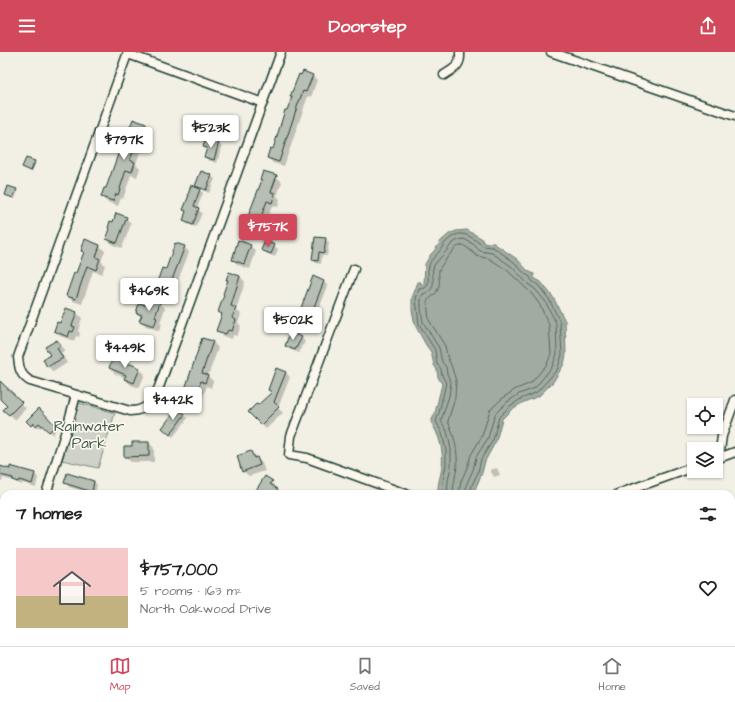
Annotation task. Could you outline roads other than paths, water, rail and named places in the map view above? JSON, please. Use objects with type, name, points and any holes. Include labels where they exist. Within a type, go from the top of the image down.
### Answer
[{"type":"street","points":[[262,103],[128,53],[20,348],[18,357],[19,367],[25,378],[30,381],[130,411],[137,411],[146,407],[153,400],[281,52]]},
{"type":"street","points":[[444,75],[458,66],[460,52]]},
{"type":"street","points":[[551,52],[735,116]]},
{"type":"street","points":[[354,269],[291,436],[289,455],[307,458],[395,490]]},
{"type":"street","points":[[47,490],[76,395]]},
{"type":"street","points":[[721,442],[735,400]]},
{"type":"street","points":[[723,456],[735,452]]},
{"type":"street","points":[[629,490],[687,469]]},
{"type":"water","points":[[467,230],[481,238],[484,243],[488,244],[492,242],[517,259],[528,271],[534,274],[534,278],[541,282],[553,297],[565,321],[566,355],[564,364],[553,382],[539,396],[512,409],[502,419],[496,441],[485,461],[475,490],[438,490],[442,466],[442,448],[439,437],[431,422],[435,413],[442,384],[438,377],[431,352],[415,325],[412,310],[412,298],[418,282],[421,282],[423,285],[424,283],[425,264],[441,241],[449,234],[456,231]]},
{"type":"park label","name":"Rainwater Park","points":[[89,434]]}]
